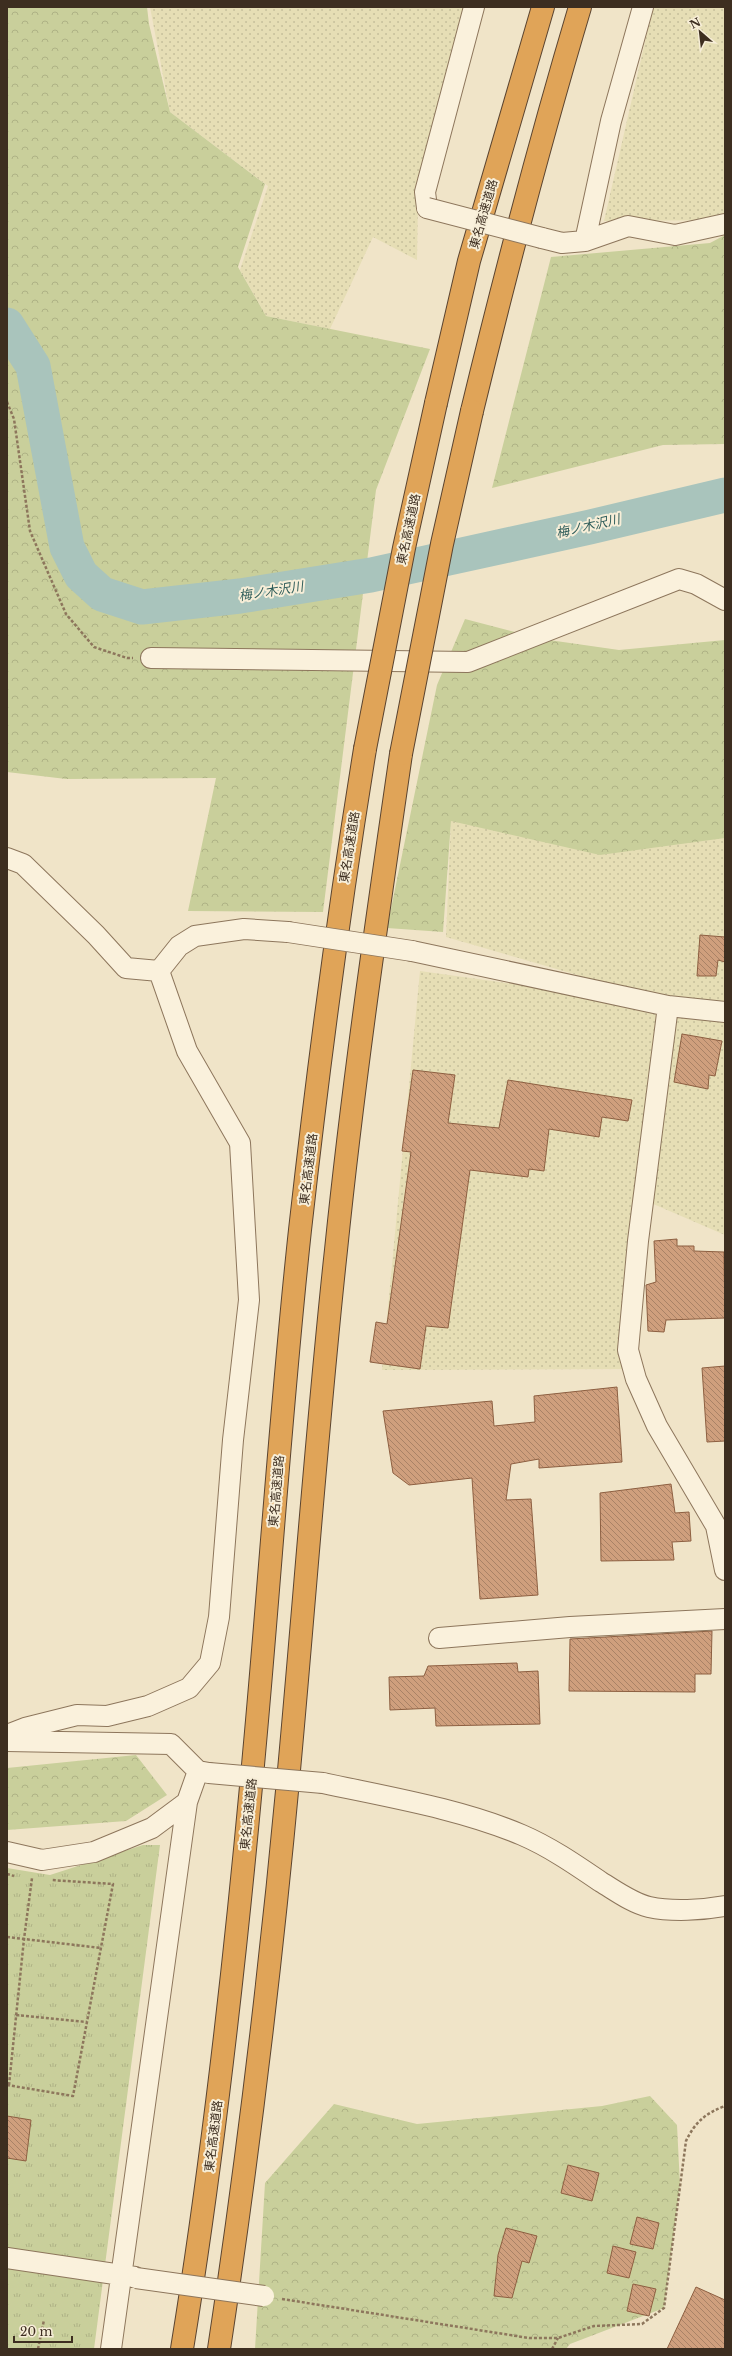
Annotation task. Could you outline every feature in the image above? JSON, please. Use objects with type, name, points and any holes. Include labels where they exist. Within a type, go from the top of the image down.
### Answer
[{"type":"highway","name":"東名高速道路","points":[[182,2349],[202,2228],[225,2038],[254,1756],[278,1468],[301,1224],[339,907],[365,749],[404,548],[436,403],[469,261],[543,7]]},
{"type":"highway","points":[[219,2349],[237,2232],[261,2038],[291,1752],[336,1247],[378,905],[401,754],[442,544],[472,411],[507,265],[542,135],[580,7]]},
{"type":"street","points":[[474,7],[426,192],[427,208],[562,243],[584,241],[628,226],[675,235],[725,224]]},
{"type":"street","points":[[584,241],[611,121],[643,7]]},
{"type":"street","points":[[151,658],[468,662],[678,579],[696,584],[725,600]]},
{"type":"street","points":[[7,858],[23,864],[96,935],[126,968],[158,971]]},
{"type":"street","points":[[158,971],[179,946],[195,936],[244,928],[288,932],[412,951],[668,1006],[725,1012]]},
{"type":"street","points":[[7,1735],[24,1728],[77,1715],[107,1716],[148,1706],[189,1688],[210,1663],[219,1617],[233,1440],[249,1300],[240,1143],[187,1051],[158,971]]},
{"type":"street","points":[[668,1006],[638,1241],[628,1350],[636,1379],[657,1426],[716,1526],[725,1570]]},
{"type":"street","points":[[439,1638],[570,1627],[725,1619]]},
{"type":"street","points":[[7,1741],[171,1744],[204,1772],[322,1783],[451,1813],[522,1835],[560,1855],[621,1895],[649,1907],[706,1910],[725,1906]]},
{"type":"street","points":[[111,2349],[129,2276],[187,1802],[204,1772]]},
{"type":"street","points":[[7,1852],[42,1860],[94,1852],[152,1828],[187,1802]]},
{"type":"street","points":[[7,2258],[264,2296]]},
{"type":"path","points":[[7,402],[14,419],[30,531],[66,614],[94,647],[127,658],[151,658]]},
{"type":"path","points":[[7,1874],[20,1876]]},
{"type":"path","points":[[26,1877],[40,1879]]},
{"type":"path","points":[[32,1878],[8,2085],[73,2096],[113,1884],[47,1879]]},
{"type":"path","points":[[7,1937],[101,1948]]},
{"type":"path","points":[[16,2015],[87,2022]]},
{"type":"path","points":[[264,2296],[529,2338],[558,2338],[594,2326],[642,2324],[664,2308],[686,2141],[694,2125],[711,2112],[725,2106]]},
{"type":"path","points":[[38,2349],[44,2320]]},
{"type":"path","points":[[552,2349],[558,2338]]},
{"type":"shaded area","points":[[150,7],[465,7],[418,201],[417,260],[373,237],[330,329],[266,316],[240,270],[268,186],[170,112]]},
{"type":"shaded area","points":[[653,7],[725,7],[725,220],[604,221]]},
{"type":"shaded area","points":[[451,821],[725,832],[725,1004],[678,1004],[446,937]]},
{"type":"shaded area","points":[[420,971],[658,1004],[633,1369],[382,1370]]},
{"type":"shaded area","points":[[667,1016],[725,1022],[725,1235],[651,1203]]},
{"type":"green space","points":[[7,7],[147,7],[149,24],[170,112],[265,184],[238,267],[266,316],[430,349],[376,490],[323,912],[188,911],[216,778],[66,779],[7,772]]},
{"type":"green space","points":[[725,235],[725,444],[663,445],[492,488],[551,257],[710,243]]},
{"type":"green space","points":[[465,619],[542,639],[619,650],[725,640],[725,838],[600,855],[451,821],[443,932],[387,928],[437,685]]},
{"type":"green space","points":[[136,1755],[167,1795],[126,1821],[7,1830],[7,1768]]},
{"type":"green space","points":[[143,1845],[160,1845],[94,2349],[7,2349],[7,1868],[50,1875]]},
{"type":"green space","points":[[650,2096],[677,2125],[680,2185],[664,2308],[570,2344],[566,2349],[255,2349],[265,2183],[334,2104],[417,2124],[602,2106]]},
{"type":"building","points":[[700,935],[725,937],[725,962],[718,960],[716,976],[697,976]]},
{"type":"building","points":[[682,1034],[722,1041],[715,1076],[709,1075],[708,1089],[674,1082]]},
{"type":"building","points":[[413,1070],[455,1075],[448,1123],[499,1128],[508,1080],[632,1100],[628,1121],[602,1117],[599,1137],[549,1129],[544,1171],[529,1169],[528,1177],[470,1170],[448,1328],[426,1326],[420,1369],[370,1362],[376,1322],[387,1324],[411,1152],[402,1151]]},
{"type":"building","points":[[677,1239],[677,1246],[694,1246],[694,1251],[724,1252],[725,1318],[666,1320],[664,1332],[648,1331],[646,1285],[656,1282],[654,1241]]},
{"type":"building","points":[[725,1366],[725,1441],[707,1442],[702,1368]]},
{"type":"building","points":[[617,1387],[622,1462],[539,1468],[539,1459],[511,1464],[506,1500],[531,1499],[538,1595],[480,1599],[472,1478],[409,1485],[393,1473],[383,1411],[492,1401],[494,1426],[535,1422],[534,1396]]},
{"type":"building","points":[[671,1484],[675,1513],[689,1512],[691,1541],[672,1542],[674,1560],[601,1561],[600,1493]]},
{"type":"building","points":[[712,1631],[711,1674],[695,1674],[695,1692],[569,1691],[570,1639]]},
{"type":"building","points":[[517,1663],[518,1672],[538,1671],[540,1724],[436,1726],[435,1708],[390,1710],[389,1677],[424,1676],[428,1666]]},
{"type":"building","points":[[7,2116],[31,2120],[26,2161],[7,2158]]},
{"type":"building","points":[[568,2165],[599,2173],[592,2201],[561,2193]]},
{"type":"building","points":[[637,2217],[659,2223],[653,2249],[630,2244]]},
{"type":"building","points":[[506,2228],[537,2236],[529,2263],[522,2261],[512,2298],[494,2296],[498,2255]]},
{"type":"building","points":[[613,2246],[636,2252],[629,2278],[607,2273]]},
{"type":"building","points":[[633,2284],[656,2289],[649,2316],[627,2311]]},
{"type":"building","points":[[696,2287],[725,2300],[725,2349],[667,2349]]},
{"type":"waterway","name":"梅ノ木沢川","points":[[7,325],[33,366],[67,547],[81,575],[102,594],[142,607],[240,596],[371,575],[590,527],[725,495]]}]
